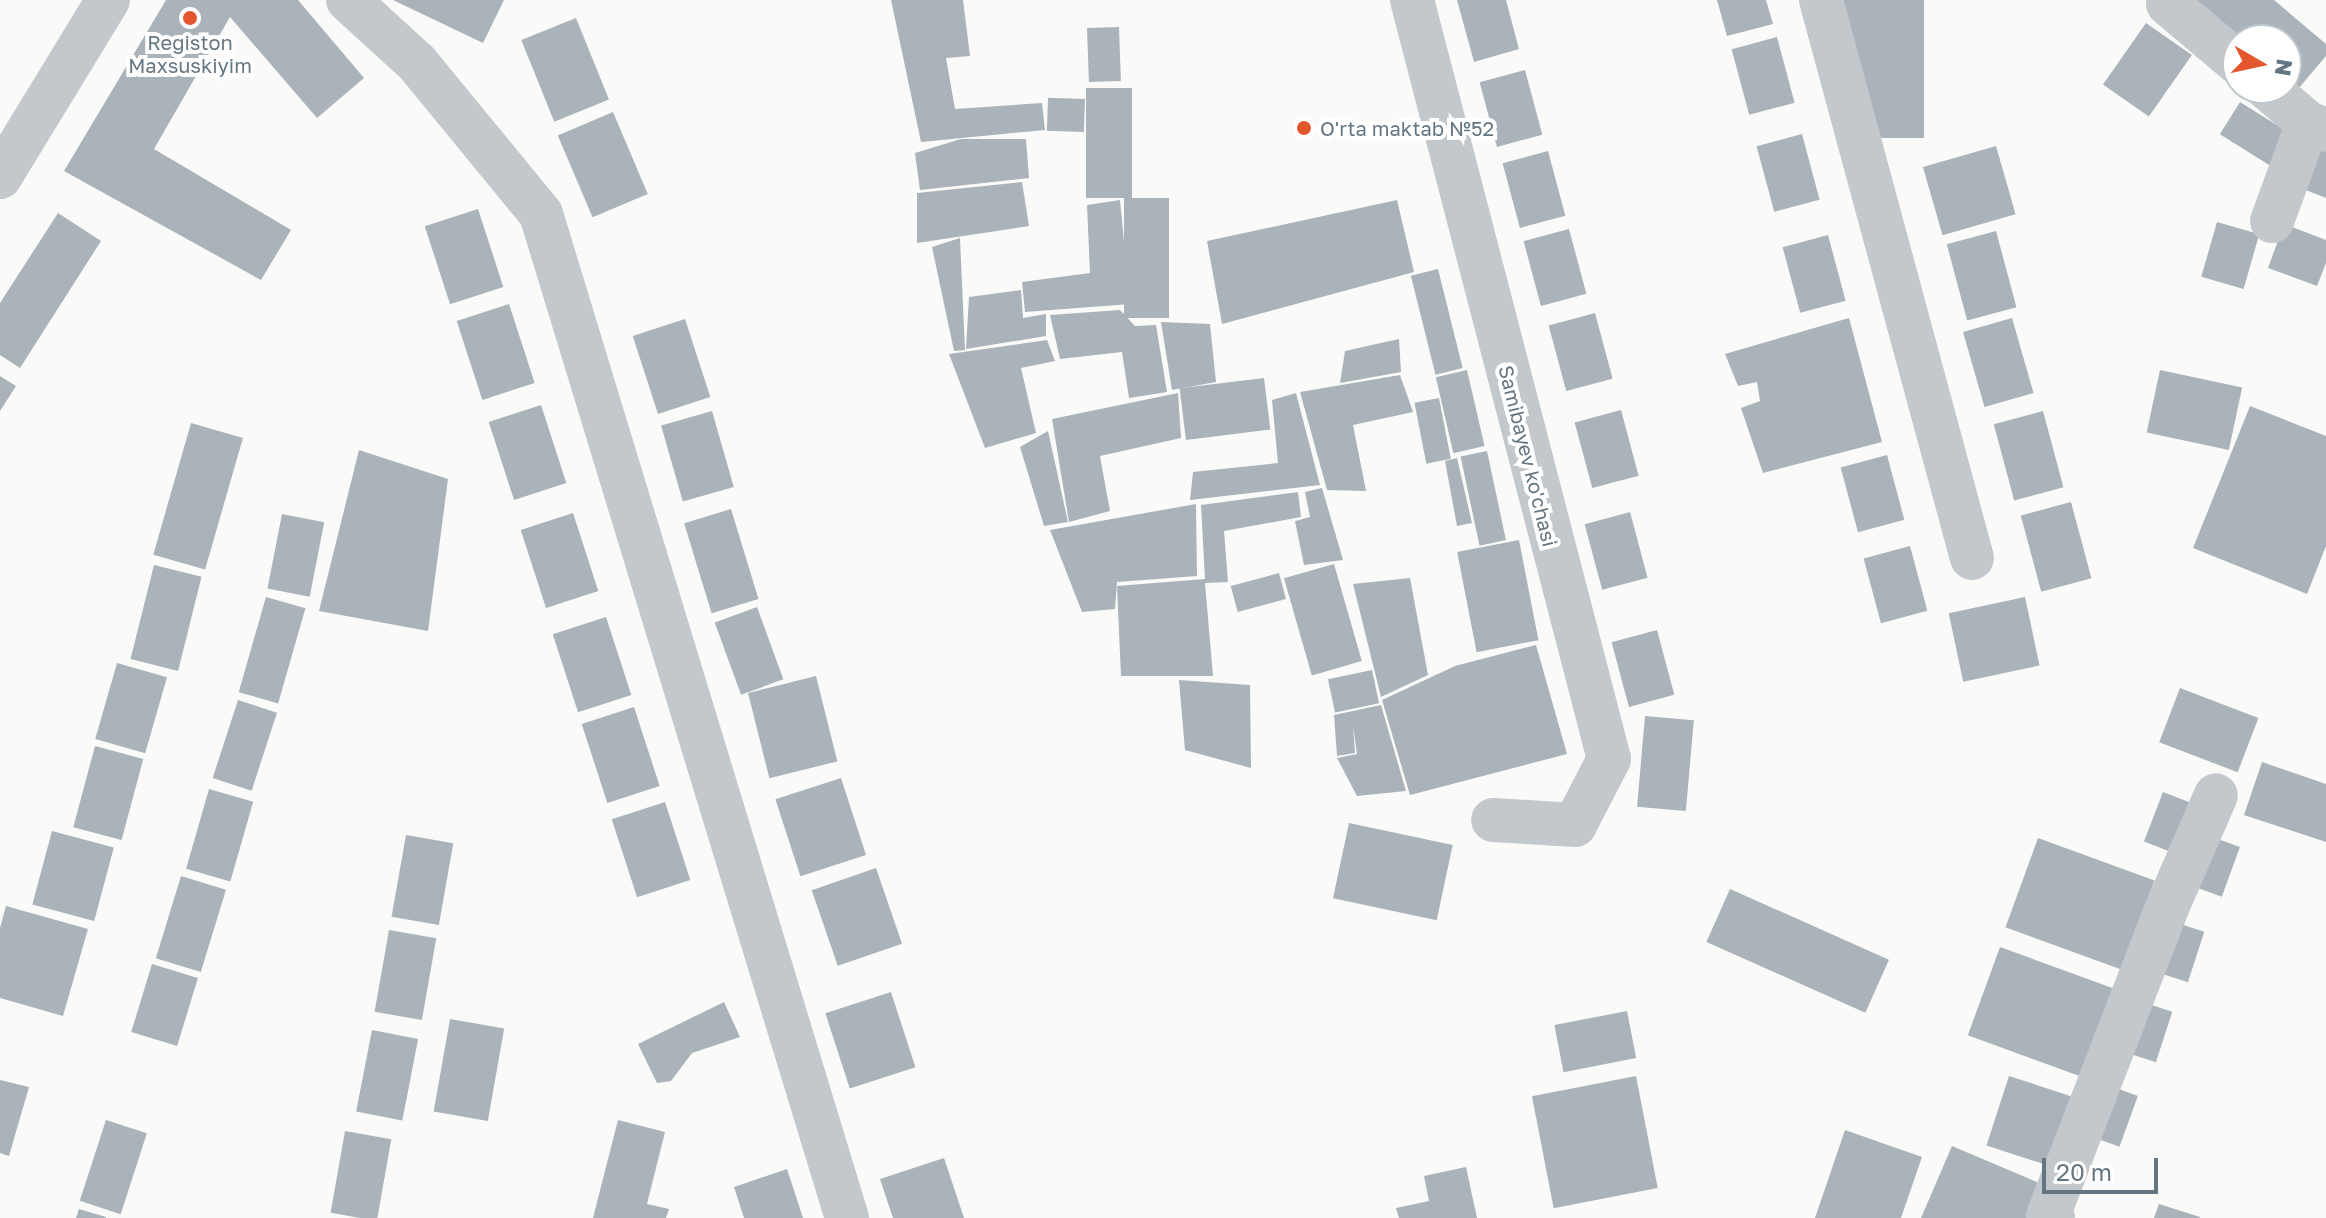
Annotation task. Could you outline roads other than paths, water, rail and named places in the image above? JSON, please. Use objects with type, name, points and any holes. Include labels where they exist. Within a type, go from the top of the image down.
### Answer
[{"type":"street","points":[[0,177],[108,0]]},
{"type":"street","points":[[348,0],[417,63],[541,214],[847,1218]]},
{"type":"street","name":"Samibayev ko'chasi","points":[[1412,0],[1609,759],[1575,825],[1493,820]]},
{"type":"street","points":[[1821,0],[1972,558]]},
{"type":"street","points":[[2168,4],[2222,50]]},
{"type":"street","points":[[2272,221],[2317,126],[2288,104]]},
{"type":"street","points":[[2053,1218],[2048,1216],[2155,939],[2216,795]]},
{"type":"place","name":"Registon Maxsuskiyim","points":[[190,18]]},
{"type":"place","name":"O'rta maktab №52","points":[[1304,128]]}]
